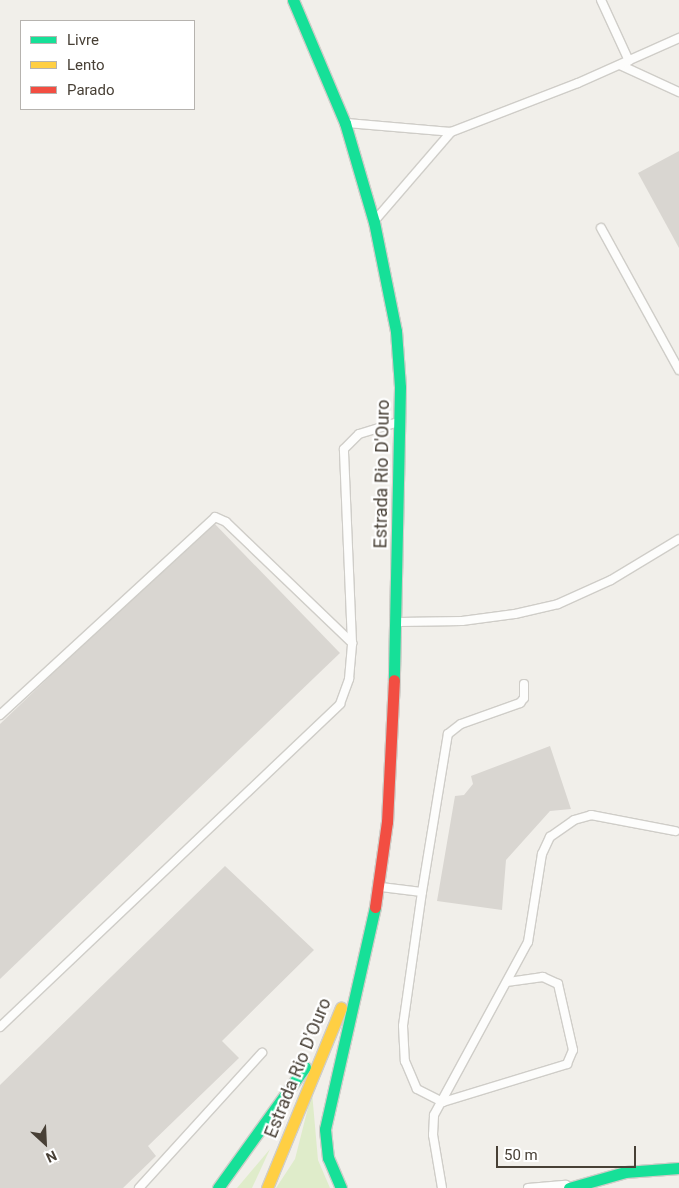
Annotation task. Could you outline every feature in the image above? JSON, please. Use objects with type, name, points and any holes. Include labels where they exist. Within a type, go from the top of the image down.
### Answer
[{"type":"street","name":"Estrada Rio D'Ouro","points":[[293,0],[345,123],[374,222],[396,331],[400,422],[393,746],[379,887],[363,962],[330,1095],[325,1129],[328,1158],[341,1188]]},
{"type":"street","name":"Estrada Rio D'Ouro","points":[[267,1188],[327,1038],[363,962]]},
{"type":"street","points":[[218,1188],[327,1038]]},
{"type":"street","points":[[572,1187],[625,1172],[679,1168]]},
{"type":"lane","points":[[601,0],[629,62]]},
{"type":"lane","points":[[345,123],[451,132],[629,62],[679,38]]},
{"type":"lane","points":[[620,65],[679,92]]},
{"type":"lane","points":[[374,222],[451,132]]},
{"type":"lane","points":[[601,228],[679,370]]},
{"type":"lane","points":[[0,1027],[340,704],[349,679],[352,643],[344,449],[359,434],[400,422]]},
{"type":"lane","points":[[0,715],[215,517],[226,522],[352,643]]},
{"type":"lane","points":[[397,622],[462,621],[515,614],[558,604],[611,580],[679,539]]},
{"type":"lane","points":[[508,982],[543,978],[558,984],[572,1057],[559,1069],[442,1102],[417,1089],[410,1077],[403,1045],[403,1026],[422,892],[448,734],[461,724],[520,703],[525,691],[524,684]]},
{"type":"lane","points":[[442,1188],[432,1124],[528,942],[542,854],[550,837],[574,820],[591,815],[675,830]]},
{"type":"lane","points":[[379,887],[422,892]]},
{"type":"lane","points":[[139,1188],[262,1053]]},
{"type":"lane","points":[[528,1188],[572,1187]]},
{"type":"green space","points":[[312,1092],[318,1160],[330,1188],[276,1188],[295,1159]]},
{"type":"green space","points":[[270,1149],[252,1188],[237,1188]]},
{"type":"building","points":[[679,151],[679,248],[638,173]]},
{"type":"building","points":[[212,521],[340,653],[0,979],[0,724]]},
{"type":"building","points":[[550,746],[571,809],[550,811],[506,860],[502,910],[437,901],[455,796],[464,795],[473,784],[471,776]]},
{"type":"building","points":[[225,866],[314,950],[222,1041],[239,1058],[148,1146],[156,1156],[123,1188],[0,1188],[0,1085]]},
{"type":"traffic: fast","points":[[293,0],[345,123],[374,222],[396,331],[400,387],[394,680]]},
{"type":"traffic: fast","points":[[341,1188],[328,1158],[325,1129],[375,907]]},
{"type":"traffic: fast","points":[[218,1188],[305,1067]]},
{"type":"traffic: fast","points":[[569,1188],[625,1172],[679,1168]]},
{"type":"traffic: slow","points":[[267,1188],[341,1008]]},
{"type":"traffic: jam","points":[[375,907],[387,822],[394,680]]}]
